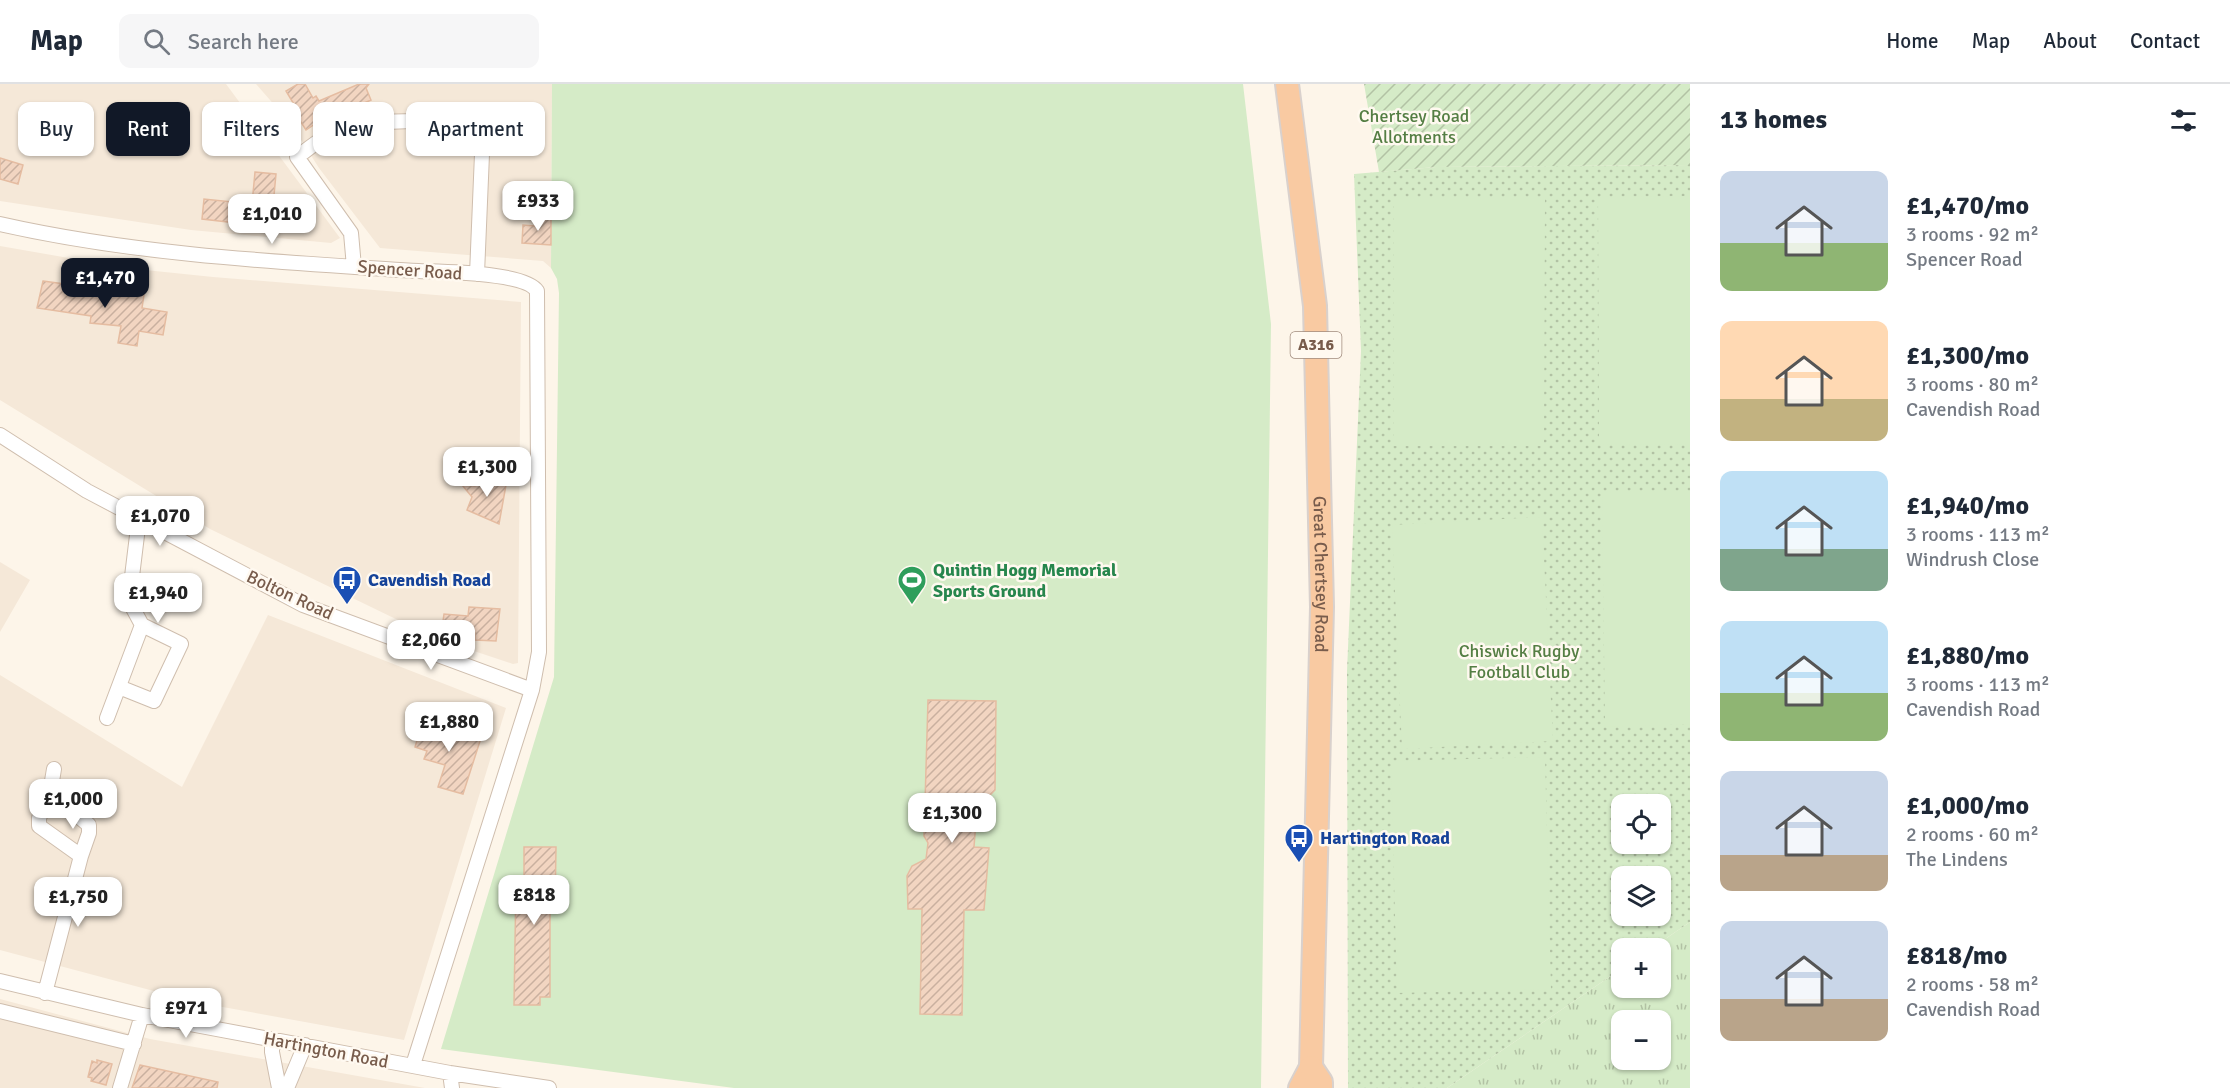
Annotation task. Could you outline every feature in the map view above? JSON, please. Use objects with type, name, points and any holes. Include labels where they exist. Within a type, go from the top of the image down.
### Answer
[{"type":"highway","name":"Great Chertsey Road","points":[[1287,84],[1316,306],[1322,608],[1311,1067],[1300,1088]]},
{"type":"highway","name":"Great Chertsey Road","points":[[1311,1067],[1321,1082],[1321,1088]]},
{"type":"street","points":[[354,267],[351,233],[297,157],[324,137],[364,123],[456,124],[474,137],[482,154],[477,274]]},
{"type":"street","name":"Spencer Road","points":[[0,224],[130,247],[354,267],[477,274],[534,286],[539,297],[539,652],[532,690]]},
{"type":"street","name":"Bolton Road","points":[[0,435],[87,491],[303,605],[532,690]]},
{"type":"street","points":[[119,687],[154,701],[181,644],[142,626],[129,601],[140,519]]},
{"type":"street","points":[[107,718],[142,626]]},
{"type":"street","points":[[413,1065],[532,690]]},
{"type":"street","points":[[54,769],[50,793],[39,818],[39,826],[81,856]]},
{"type":"street","points":[[45,993],[89,833],[89,825],[50,793]]},
{"type":"street","name":"Hartington Road","points":[[0,981],[142,1015],[450,1073],[549,1088]]},
{"type":"street","points":[[0,1011],[134,1044]]},
{"type":"street","points":[[120,1088],[142,1015]]},
{"type":"street","points":[[272,1039],[272,1052],[279,1088]]},
{"type":"street","points":[[287,1088],[305,1045]]},
{"type":"street","points":[[450,1073],[452,1088]]},
{"type":"shaded area","points":[[0,84],[226,84],[239,102],[202,102],[202,156],[279,156],[340,238],[331,243],[191,230],[0,201]]},
{"type":"shaded area","points":[[256,84],[552,84],[551,268],[543,261],[380,248],[319,168],[301,140],[301,102],[272,102]]},
{"type":"shaded area","points":[[0,246],[126,268],[521,302],[518,663],[513,664],[465,648],[402,622],[210,529],[0,400]]},
{"type":"shaded area","points":[[0,562],[30,580],[0,632]]},
{"type":"shaded area","points":[[268,615],[506,708],[404,1040],[195,1002],[0,950],[0,675],[182,787]]},
{"type":"shaded area","points":[[0,999],[150,1039],[425,1088],[0,1088]]},
{"type":"green space","name":"Quintin Hogg Memorial Sports Ground","points":[[552,84],[1243,84],[1271,324],[1261,1088],[734,1088],[441,1049],[554,677],[559,293],[557,279],[551,268]]},
{"type":"green space","name":"Chertsey Road Allotments","points":[[1364,84],[1690,84],[1690,165],[1436,167],[1379,172]]},
{"type":"green space","name":"Chiswick Rugby Football Club","points":[[1690,165],[1690,922],[1667,938],[1611,938],[1611,976],[1447,1088],[1348,1088],[1347,671],[1361,351],[1354,174],[1436,167]]},
{"type":"green space","points":[[1690,196],[1690,444],[1599,445],[1598,197]]},
{"type":"green space","points":[[1394,198],[1545,198],[1544,446],[1394,446]]},
{"type":"green space","points":[[1602,492],[1690,492],[1690,724],[1605,727]]},
{"type":"green space","points":[[1542,517],[1553,741],[1402,749],[1392,525]]},
{"type":"green space","points":[[1545,757],[1551,989],[1397,993],[1391,761]]},
{"type":"green space","points":[[1690,922],[1690,1088],[1447,1088],[1611,976],[1611,998],[1671,998],[1671,938],[1667,938]]},
{"type":"building","points":[[298,84],[305,84],[313,98],[316,96],[319,101],[359,84],[369,84],[366,88],[371,100],[366,102],[313,102],[313,125],[306,130],[301,122],[301,102],[293,102],[286,91]]},
{"type":"building","points":[[0,158],[23,165],[18,184],[0,179]]},
{"type":"building","points":[[255,172],[276,174],[271,227],[202,219],[204,199],[252,204]]},
{"type":"building","points":[[536,216],[551,217],[551,245],[522,243],[523,225],[535,226]]},
{"type":"building","points":[[43,281],[144,295],[142,308],[167,312],[163,335],[139,331],[137,346],[118,343],[121,326],[90,323],[91,316],[37,308]]},
{"type":"building","points":[[476,476],[492,477],[491,480],[502,481],[506,485],[499,524],[467,510],[472,497],[462,485],[475,486]]},
{"type":"building","points":[[469,607],[500,609],[496,641],[475,640],[475,633],[442,628],[444,614],[468,616]]},
{"type":"building","points":[[928,700],[996,701],[995,790],[977,808],[974,847],[989,848],[984,910],[964,910],[962,1015],[920,1014],[922,909],[908,909],[907,876],[912,866],[926,859],[928,843],[924,836]]},
{"type":"building","points":[[423,720],[481,738],[463,794],[438,787],[445,765],[424,759],[427,751],[415,747]]},
{"type":"building","points":[[524,847],[556,847],[555,909],[550,909],[550,997],[540,997],[540,1005],[514,1005],[516,880],[524,880]]},
{"type":"building","points":[[97,1060],[112,1064],[106,1085],[91,1081],[92,1078],[88,1077],[92,1061],[97,1063]]},
{"type":"building","points":[[140,1065],[218,1082],[217,1088],[132,1088]]},
{"type":"place","name":"Cavendish Road","points":[[347,606]]},
{"type":"place","name":"Quintin Hogg Memorial Sports Ground","points":[[912,606]]},
{"type":"place","name":"Hartington Road","points":[[1299,864]]}]
